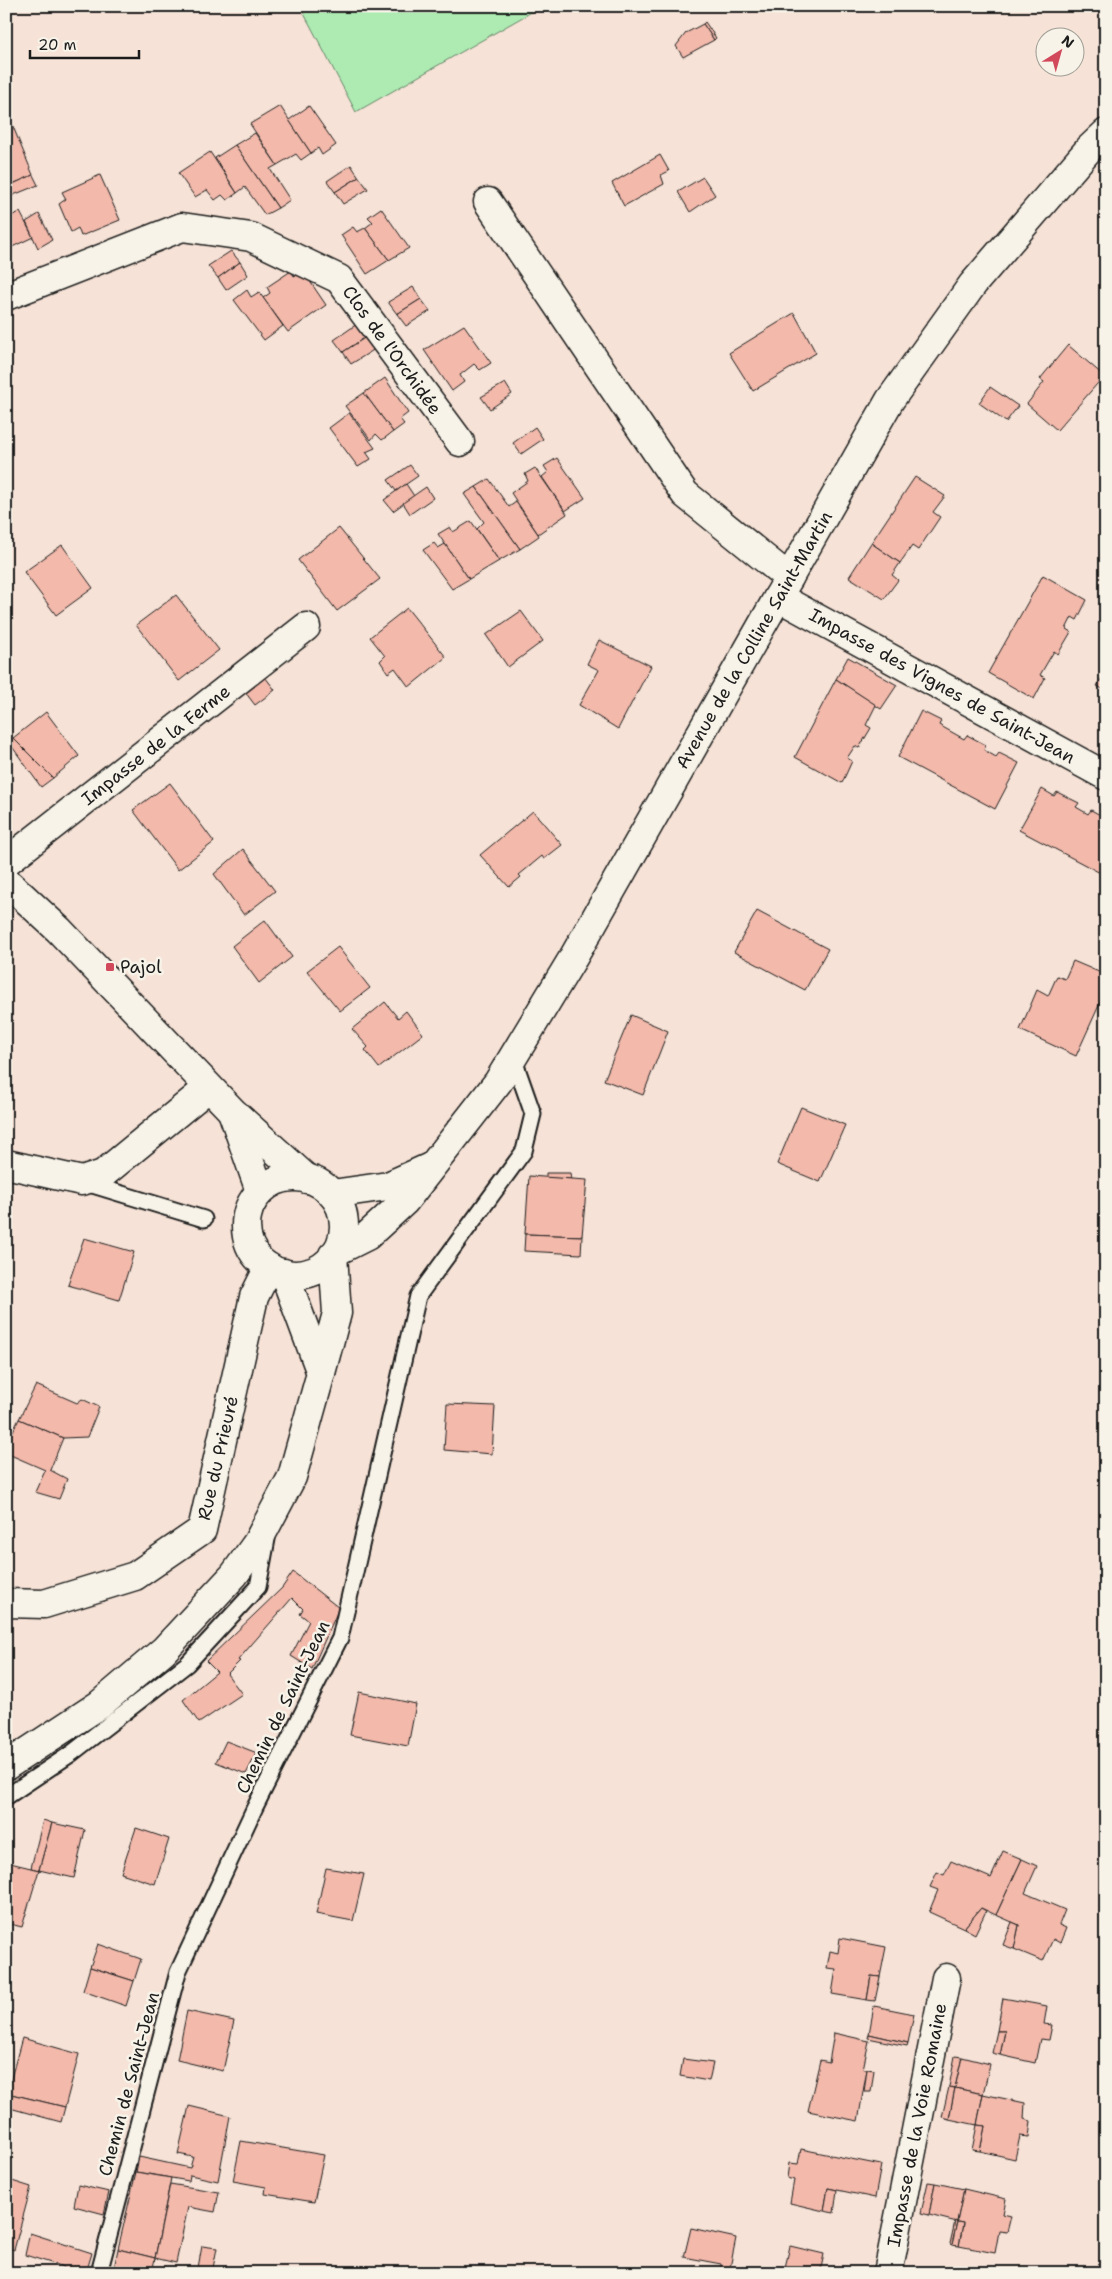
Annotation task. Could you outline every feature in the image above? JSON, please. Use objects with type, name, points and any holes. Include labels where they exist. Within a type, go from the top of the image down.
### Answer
[{"type":"street","name":"Avenue de la Colline Saint-Martin","points":[[335,1253],[367,1236],[405,1200],[429,1167],[498,1082],[574,958],[890,400],[973,284],[1089,149],[1106,132]]},
{"type":"street","name":"Impasse des Vignes de Saint-Jean","points":[[488,202],[685,494],[783,587],[1106,776]]},
{"type":"street","name":"Clos de l'Orchidée","points":[[6,296],[182,227],[250,237],[339,280],[460,442]]},
{"type":"street","name":"Impasse de la Ferme","points":[[6,862],[306,627]]},
{"type":"street","points":[[6,881],[60,930],[208,1088],[308,1179]]},
{"type":"street","points":[[6,1164],[82,1182],[103,1174],[208,1088]]},
{"type":"street","points":[[233,1112],[260,1191]]},
{"type":"street","name":"Avenue de la Colline Saint-Martin","points":[[332,1194],[388,1186],[429,1167]]},
{"type":"street","points":[[300,1177],[308,1179],[320,1184],[332,1194],[342,1212],[343,1236],[335,1253],[315,1270],[296,1275],[276,1270],[254,1252],[246,1230],[246,1224],[252,1201],[271,1182],[285,1178],[300,1177]]},
{"type":"street","points":[[6,1766],[99,1705],[164,1650],[234,1576],[257,1543],[292,1477],[322,1373],[337,1312],[335,1253]]},
{"type":"street","points":[[276,1270],[322,1373]]},
{"type":"street","name":"Rue du Prieuré","points":[[6,1603],[44,1604],[135,1576],[202,1530],[254,1297],[276,1270]]},
{"type":"street","name":"Impasse de la Voie Romaine","points":[[888,2273],[946,1978]]},
{"type":"lane","name":"Chemin de Saint-Jean","points":[[99,2273],[178,1972],[255,1807],[340,1638],[418,1296],[524,1151],[533,1114],[513,1057]]},
{"type":"lane","points":[[82,1182],[204,1219]]},
{"type":"lane","points":[[6,1797],[72,1753],[187,1664],[258,1587],[272,1515]]},
{"type":"green space","points":[[300,6],[542,6],[356,112]]},
{"type":"building","points":[[705,22],[716,38],[714,40],[703,24]]},
{"type":"building","points":[[703,24],[714,40],[683,57],[676,46],[686,33]]},
{"type":"building","points":[[280,106],[311,153],[301,160],[296,154],[277,165],[250,124]]},
{"type":"building","points":[[309,106],[336,145],[322,155],[318,148],[311,153],[289,120]]},
{"type":"building","points":[[6,113],[33,175],[6,187]]},
{"type":"building","points":[[255,133],[277,165],[270,169],[290,200],[278,208],[235,145]]},
{"type":"building","points":[[235,145],[278,208],[265,215],[245,187],[237,193],[215,158]]},
{"type":"building","points":[[210,152],[237,193],[227,200],[222,195],[215,200],[207,190],[195,197],[178,173]]},
{"type":"building","points":[[660,155],[669,171],[661,175],[664,184],[624,206],[612,183]]},
{"type":"building","points":[[351,165],[359,177],[335,192],[327,181]]},
{"type":"building","points":[[33,175],[38,185],[6,198],[6,187]]},
{"type":"building","points":[[100,175],[120,220],[81,236],[78,228],[71,232],[59,204],[66,199],[62,192]]},
{"type":"building","points":[[359,177],[368,189],[343,204],[335,192]]},
{"type":"building","points":[[703,177],[715,195],[690,212],[678,192]]},
{"type":"building","points":[[381,208],[409,248],[389,260],[365,228],[373,222],[368,217]]},
{"type":"building","points":[[20,212],[33,237],[8,249],[6,218]]},
{"type":"building","points":[[39,214],[52,240],[38,248],[26,222]]},
{"type":"building","points":[[353,227],[357,232],[365,228],[389,260],[367,274],[341,235]]},
{"type":"building","points":[[6,246],[12,258],[6,261]]},
{"type":"building","points":[[231,251],[240,262],[218,278],[208,266]]},
{"type":"building","points":[[240,262],[248,275],[226,290],[218,278]]},
{"type":"building","points":[[291,271],[294,276],[303,271],[326,305],[288,332],[263,298],[270,293],[267,287]]},
{"type":"building","points":[[413,287],[421,299],[397,314],[388,302]]},
{"type":"building","points":[[247,290],[251,297],[259,292],[283,326],[264,340],[234,300]]},
{"type":"building","points":[[421,299],[430,311],[406,326],[397,314]]},
{"type":"building","points":[[794,313],[816,353],[753,391],[729,353]]},
{"type":"building","points":[[357,324],[366,337],[343,352],[334,340]]},
{"type":"building","points":[[464,325],[491,363],[480,370],[474,364],[460,375],[464,382],[452,391],[424,350]]},
{"type":"building","points":[[366,337],[375,349],[351,364],[343,352]]},
{"type":"building","points":[[1068,345],[1104,376],[1057,430],[1027,404],[1044,382],[1040,379]]},
{"type":"building","points":[[385,378],[408,413],[400,419],[404,424],[393,432],[364,393]]},
{"type":"building","points":[[505,383],[512,394],[490,409],[481,397]]},
{"type":"building","points":[[990,387],[1018,406],[1006,422],[979,403]]},
{"type":"building","points":[[364,393],[393,432],[382,440],[376,434],[371,440],[345,406]]},
{"type":"building","points":[[349,413],[375,448],[366,452],[371,459],[358,467],[329,428]]},
{"type":"building","points":[[535,427],[543,439],[521,454],[513,443]]},
{"type":"building","points":[[557,458],[585,498],[565,511],[542,477],[548,472],[544,466]]},
{"type":"building","points":[[410,465],[418,476],[396,491],[388,480]]},
{"type":"building","points":[[535,468],[567,514],[538,534],[511,493],[528,481],[525,474]]},
{"type":"building","points":[[915,477],[945,496],[933,512],[940,517],[918,550],[912,546],[900,563],[871,543]]},
{"type":"building","points":[[489,479],[509,507],[516,502],[539,536],[520,549],[476,487]]},
{"type":"building","points":[[406,484],[414,496],[393,511],[384,500]]},
{"type":"building","points":[[426,487],[433,498],[410,514],[403,503]]},
{"type":"building","points":[[476,487],[520,549],[499,561],[477,529],[484,522],[464,494]]},
{"type":"building","points":[[471,521],[499,561],[469,579],[438,534],[450,527],[453,532]]},
{"type":"building","points":[[339,528],[380,579],[337,611],[298,560]]},
{"type":"building","points":[[434,543],[438,548],[445,544],[469,579],[452,589],[423,550]]},
{"type":"building","points":[[871,543],[900,563],[892,575],[898,580],[884,599],[849,577]]},
{"type":"building","points":[[62,545],[93,588],[56,615],[24,572]]},
{"type":"building","points":[[1043,575],[1087,600],[1077,620],[1072,617],[1066,629],[1071,632],[1058,654],[1054,651],[1040,675],[1045,678],[1034,699],[988,673]]},
{"type":"building","points":[[176,595],[219,650],[179,681],[136,625]]},
{"type":"building","points":[[407,608],[446,657],[409,687],[395,668],[388,673],[380,661],[385,656],[370,637]]},
{"type":"building","points":[[521,611],[543,641],[508,667],[486,635]]},
{"type":"building","points":[[599,640],[651,666],[618,729],[579,705],[599,670],[587,664]]},
{"type":"building","points":[[848,657],[897,685],[881,709],[836,679]]},
{"type":"building","points":[[1106,671],[1106,691],[1097,686]]},
{"type":"building","points":[[262,673],[275,690],[255,705],[242,688]]},
{"type":"building","points":[[836,679],[876,705],[866,725],[871,728],[859,748],[855,746],[847,758],[852,761],[842,783],[795,757]]},
{"type":"building","points":[[921,711],[941,721],[939,725],[964,739],[967,735],[986,745],[984,750],[996,757],[999,753],[1019,763],[995,809],[898,757]]},
{"type":"building","points":[[46,712],[79,756],[53,778],[13,738]]},
{"type":"building","points":[[13,738],[53,778],[41,787],[8,741]]},
{"type":"building","points":[[170,783],[214,842],[178,870],[133,810]]},
{"type":"building","points":[[1042,789],[1054,796],[1057,792],[1079,803],[1076,807],[1088,814],[1091,810],[1106,818],[1106,876],[1019,830]]},
{"type":"building","points":[[533,811],[562,845],[544,859],[542,856],[519,875],[521,877],[509,887],[480,855]]},
{"type":"building","points":[[243,849],[275,891],[244,915],[214,874]]},
{"type":"building","points":[[757,911],[828,949],[805,990],[734,952]]},
{"type":"building","points":[[265,920],[292,957],[259,983],[232,946]]},
{"type":"building","points":[[338,947],[370,988],[340,1011],[307,971]]},
{"type":"building","points":[[1073,961],[1106,975],[1106,990],[1076,1056],[1020,1030],[1037,990],[1048,996],[1057,976],[1065,979]]},
{"type":"building","points":[[385,1002],[398,1018],[406,1011],[423,1034],[379,1068],[365,1050],[368,1047],[352,1029]]},
{"type":"building","points":[[631,1015],[668,1031],[643,1095],[604,1080]]},
{"type":"building","points":[[801,1107],[845,1125],[820,1182],[777,1164]]},
{"type":"building","points":[[546,1173],[570,1173],[571,1179],[546,1178]]},
{"type":"building","points":[[529,1176],[587,1180],[582,1236],[525,1234]]},
{"type":"building","points":[[525,1234],[582,1236],[581,1254],[524,1251]]},
{"type":"building","points":[[84,1238],[134,1252],[119,1300],[68,1285]]},
{"type":"building","points":[[6,1298],[10,1298],[6,1335]]},
{"type":"building","points":[[36,1385],[77,1403],[82,1399],[99,1407],[87,1437],[63,1438],[19,1419]]},
{"type":"building","points":[[447,1404],[495,1406],[492,1454],[444,1450]]},
{"type":"building","points":[[19,1419],[63,1438],[50,1470],[67,1479],[59,1499],[35,1492],[45,1470],[6,1453],[6,1445]]},
{"type":"building","points":[[293,1572],[339,1608],[312,1669],[291,1656],[309,1621],[300,1614],[303,1609],[292,1598],[227,1674],[242,1694],[199,1723],[183,1700],[217,1672],[206,1661],[282,1588]]},
{"type":"building","points":[[359,1692],[416,1704],[408,1746],[350,1735]]},
{"type":"building","points":[[226,1741],[257,1753],[246,1774],[216,1762]]},
{"type":"building","points":[[43,1820],[52,1823],[39,1870],[31,1868]]},
{"type":"building","points":[[52,1823],[85,1830],[74,1878],[39,1870]]},
{"type":"building","points":[[136,1828],[169,1839],[155,1884],[121,1873]]},
{"type":"building","points":[[1003,1851],[1022,1859],[996,1915],[981,1908],[964,1928],[929,1912],[938,1890],[930,1887],[937,1872],[944,1875],[951,1861],[991,1878]]},
{"type":"building","points":[[1022,1859],[1037,1866],[1025,1893],[1065,1910],[1059,1925],[1066,1928],[1060,1943],[1053,1939],[1043,1961],[1014,1949],[1019,1925],[996,1915]]},
{"type":"building","points":[[6,1862],[39,1870],[22,1927],[6,1923]]},
{"type":"building","points":[[326,1868],[364,1874],[353,1921],[316,1914]]},
{"type":"building","points":[[981,1908],[986,1911],[975,1934],[964,1928]]},
{"type":"building","points":[[1012,1922],[1019,1925],[1014,1949],[1003,1945]]},
{"type":"building","points":[[840,1938],[886,1947],[880,1977],[871,1976],[867,2000],[832,1994],[836,1969],[827,1968],[830,1951],[838,1953]]},
{"type":"building","points":[[98,1944],[141,1959],[134,1981],[90,1967]]},
{"type":"building","points":[[90,1967],[134,1981],[126,2006],[83,1991]]},
{"type":"building","points":[[871,1976],[880,1977],[875,2001],[867,2000]]},
{"type":"building","points":[[1003,1998],[1047,2006],[1044,2024],[1052,2025],[1049,2040],[1040,2039],[1035,2063],[1000,2055],[1005,2031],[997,2031]]},
{"type":"building","points":[[874,2006],[914,2014],[908,2043],[869,2034]]},
{"type":"building","points":[[187,2011],[234,2021],[223,2071],[177,2060]]},
{"type":"building","points":[[997,2031],[1005,2031],[1000,2055],[992,2053]]},
{"type":"building","points":[[834,2033],[869,2041],[863,2069],[867,2069],[858,2121],[808,2111],[820,2060],[829,2062]]},
{"type":"building","points":[[869,2034],[908,2043],[907,2046],[868,2038]]},
{"type":"building","points":[[22,2038],[79,2054],[65,2107],[7,2093]]},
{"type":"building","points":[[955,2056],[962,2057],[955,2088],[949,2087]]},
{"type":"building","points":[[962,2057],[990,2064],[983,2094],[955,2088]]},
{"type":"building","points":[[683,2059],[713,2063],[709,2081],[680,2076]]},
{"type":"building","points":[[867,2069],[874,2070],[871,2092],[864,2092]]},
{"type":"building","points":[[949,2087],[955,2088],[949,2119],[942,2117]]},
{"type":"building","points":[[955,2088],[983,2094],[977,2125],[949,2119]]},
{"type":"building","points":[[7,2093],[65,2107],[61,2122],[6,2107]]},
{"type":"building","points":[[983,2094],[1025,2103],[1024,2119],[1031,2121],[1029,2137],[1020,2136],[1015,2159],[980,2151],[985,2126],[977,2125]]},
{"type":"building","points":[[189,2106],[230,2116],[218,2181],[190,2175],[189,2181],[136,2172],[139,2157],[190,2168],[193,2157],[178,2154]]},
{"type":"building","points":[[977,2125],[985,2126],[980,2151],[972,2150]]},
{"type":"building","points":[[241,2141],[324,2155],[314,2202],[265,2194],[266,2187],[233,2181]]},
{"type":"building","points":[[801,2149],[881,2165],[875,2198],[828,2188],[824,2211],[790,2203],[794,2180],[787,2178],[789,2163],[798,2164]]},
{"type":"building","points":[[136,2172],[171,2178],[155,2258],[118,2249]]},
{"type":"building","points":[[12,2181],[31,2187],[14,2250],[6,2247],[6,2201]]},
{"type":"building","points":[[928,2182],[935,2183],[929,2215],[921,2213]]},
{"type":"building","points":[[935,2183],[964,2189],[957,2222],[929,2215]]},
{"type":"building","points":[[170,2184],[219,2192],[215,2212],[188,2207],[176,2263],[155,2258]]},
{"type":"building","points":[[78,2185],[109,2192],[104,2214],[74,2206]]},
{"type":"building","points":[[828,2188],[837,2190],[834,2213],[824,2211]]},
{"type":"building","points":[[964,2189],[1006,2199],[1003,2214],[1011,2216],[1007,2232],[999,2231],[995,2253],[959,2246],[963,2223],[957,2222]]},
{"type":"building","points":[[955,2221],[957,2222],[952,2245],[950,2244]]},
{"type":"building","points":[[957,2222],[963,2223],[959,2246],[952,2245]]},
{"type":"building","points":[[691,2228],[736,2238],[729,2273],[720,2273],[721,2264],[684,2257]]},
{"type":"building","points":[[30,2233],[92,2253],[86,2273],[62,2273],[64,2267],[25,2255]]},
{"type":"building","points":[[202,2246],[217,2248],[212,2273],[197,2273]]},
{"type":"building","points":[[790,2246],[824,2254],[820,2273],[773,2273],[773,2271],[784,2272]]},
{"type":"building","points":[[118,2249],[155,2258],[152,2273],[113,2273]]},
{"type":"place","name":"Pajol","points":[[110,967]]}]
